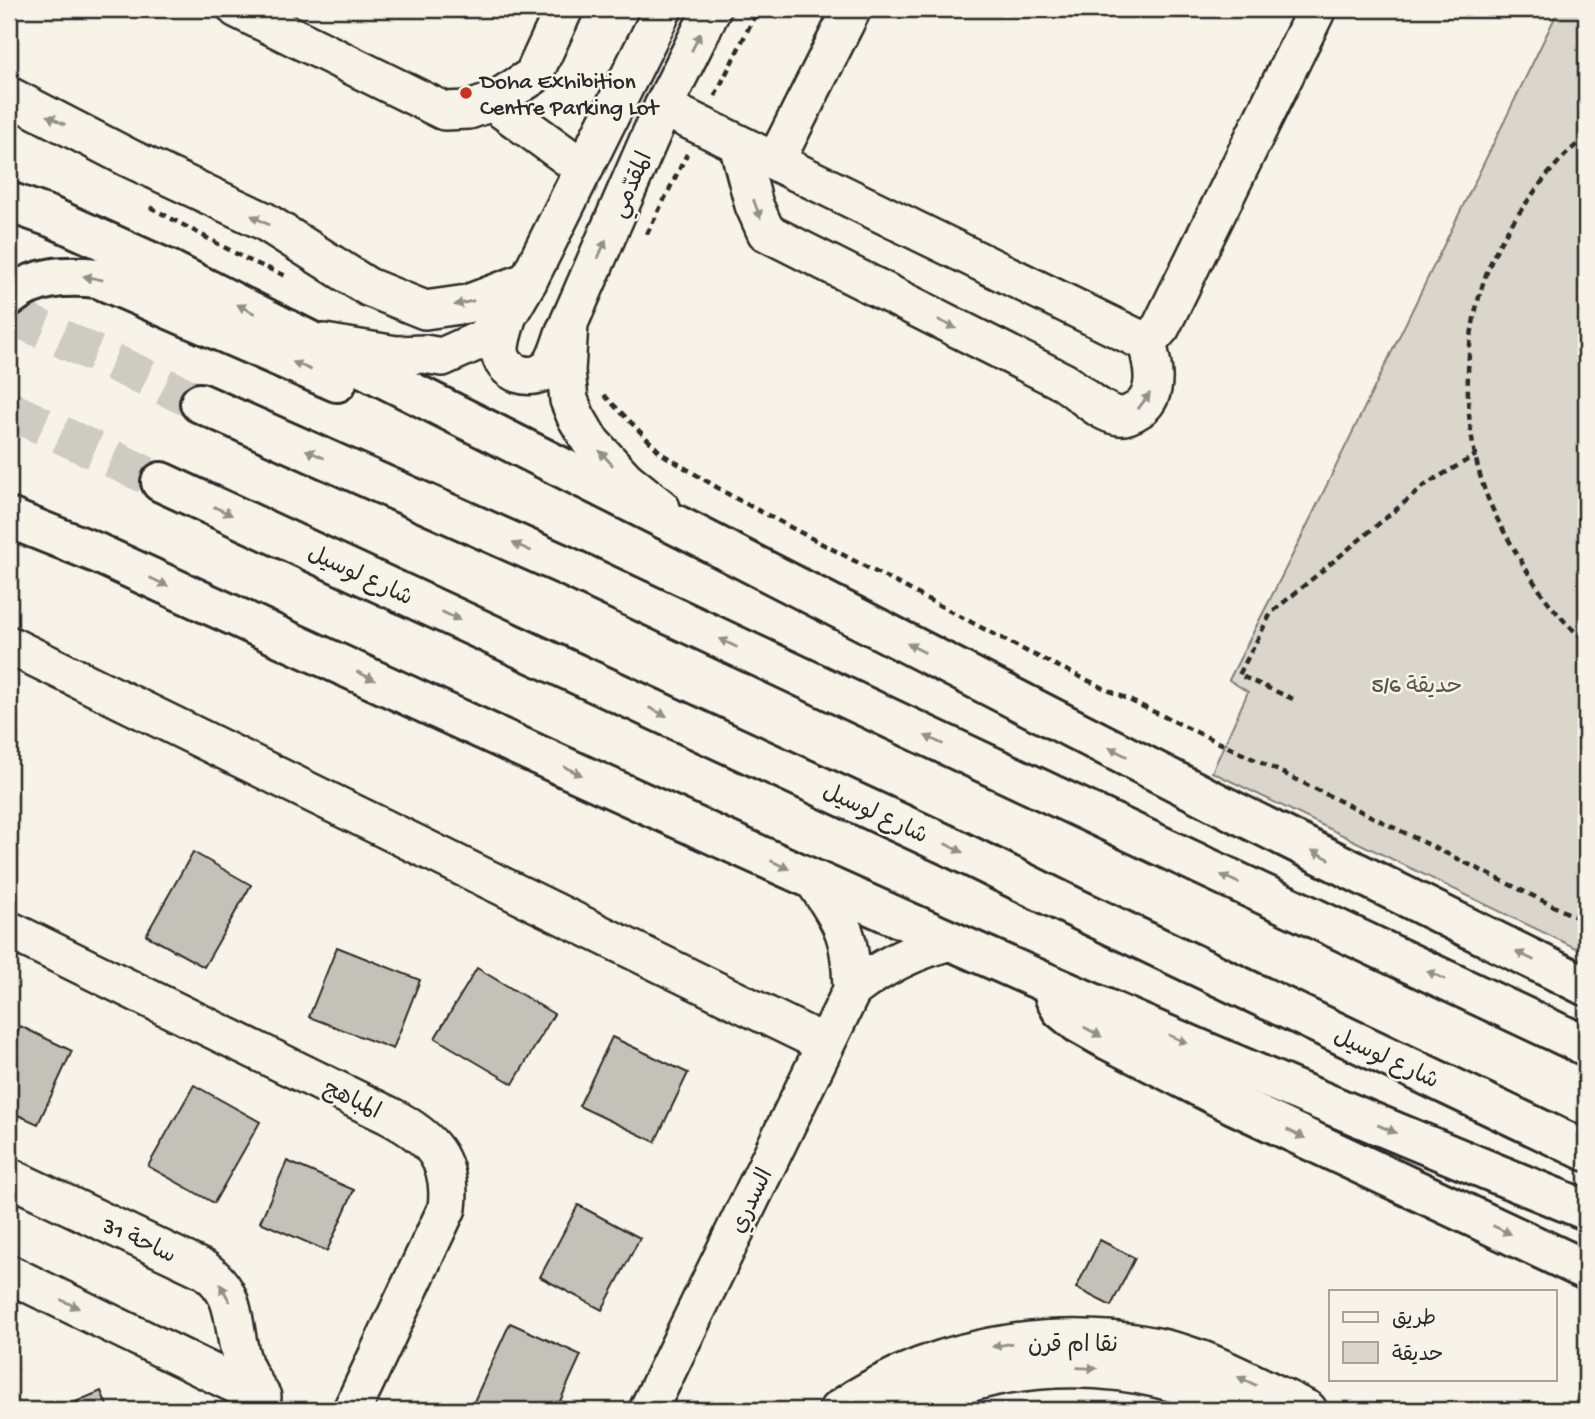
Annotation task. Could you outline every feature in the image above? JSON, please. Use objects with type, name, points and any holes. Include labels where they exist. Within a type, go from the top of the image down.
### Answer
[{"type":"highway","points":[[9,174],[51,216]]},
{"type":"highway","points":[[9,202],[51,216],[167,269],[694,534],[1235,812],[1586,986]]},
{"type":"highway","points":[[9,297],[46,279],[67,275],[98,278],[363,393],[483,428]]},
{"type":"highway","points":[[200,403],[566,566],[1586,1046]]},
{"type":"highway","name":"شارع لوسيل","points":[[161,482],[947,845],[1586,1151]]},
{"type":"highway","points":[[9,490],[97,553]]},
{"type":"highway","points":[[9,517],[97,553],[814,881],[1413,1140],[1586,1210]]},
{"type":"highway","points":[[1048,983],[1061,1009],[1092,1032],[1233,1104],[1586,1270]]},
{"type":"street","points":[[237,9],[444,111],[469,110],[492,102],[533,76],[564,9]]},
{"type":"street","name":"المقدّمي","points":[[663,9],[528,281],[507,317],[500,350],[505,365],[517,374],[536,375],[550,366],[663,107],[712,9]]},
{"type":"street","points":[[775,162],[852,9]]},
{"type":"street","points":[[1147,343],[1161,327],[1317,9]]},
{"type":"street","points":[[9,96],[129,158],[264,221],[368,286],[425,310],[467,304],[528,281]]},
{"type":"street","points":[[492,102],[583,169]]},
{"type":"street","points":[[663,107],[1147,343]]},
{"type":"street","points":[[738,144],[754,205],[766,232],[1063,382],[1109,412],[1121,417],[1133,413],[1145,404],[1152,390],[1154,377],[1147,343]]},
{"type":"street","name":"المقدّمي","points":[[309,340],[396,355],[424,354],[442,357],[480,340],[507,317]]},
{"type":"street","name":"المقدّمي","points":[[569,323],[566,354],[569,400],[590,441],[626,480],[694,534]]},
{"type":"street","points":[[9,645],[825,1044]]},
{"type":"street","points":[[814,881],[843,924],[849,945],[852,990]]},
{"type":"street","name":"المباهج","points":[[9,930],[399,1121],[436,1149],[446,1171],[449,1192],[447,1208],[352,1410]]},
{"type":"street","name":"السدري","points":[[648,1410],[852,990],[875,973],[921,949],[952,941]]},
{"type":"street","name":"ساحة 31","points":[[9,1177],[205,1270],[224,1287],[235,1315],[244,1365],[275,1404]]},
{"type":"street","name":"ساحة 31","points":[[9,1274],[275,1404]]},
{"type":"street","points":[[186,1360],[237,1333]]},
{"type":"street","name":"نقا ام قرن","points":[[838,1410],[898,1376],[965,1353],[1001,1344],[1080,1338],[1146,1346],[1201,1360],[1308,1410]]},
{"type":"street","name":"نقا ام قرن","points":[[902,1410],[969,1384],[1036,1370],[1068,1368],[1123,1371],[1163,1378],[1185,1384],[1247,1410]]},
{"type":"path","points":[[646,235],[758,9]]},
{"type":"path","points":[[1586,136],[1544,179],[1516,216],[1495,253],[1479,298],[1470,344],[1468,402],[1482,483],[1501,526],[1537,589],[1567,626],[1586,640]]},
{"type":"path","points":[[142,202],[247,259],[296,281]]},
{"type":"path","points":[[569,400],[603,394],[662,454],[733,497],[1028,652],[1586,922]]},
{"type":"path","points":[[1293,699],[1240,675],[1270,613],[1428,483],[1476,455]]},
{"type":"green space","name":"حديقة 5/6","points":[[1559,9],[1586,9],[1586,953],[1212,772],[1248,692],[1229,680]]},
{"type":"building","points":[[193,852],[251,885],[204,967],[146,935]]},
{"type":"building","points":[[337,947],[420,980],[393,1049],[309,1017]]},
{"type":"building","points":[[477,968],[554,1014],[513,1084],[435,1038]]},
{"type":"building","points":[[20,1026],[72,1051],[38,1124],[9,1111],[9,1051]]},
{"type":"building","points":[[612,1037],[688,1073],[655,1142],[579,1106]]},
{"type":"building","points":[[194,1085],[260,1122],[214,1203],[148,1166]]},
{"type":"building","points":[[287,1161],[354,1190],[327,1251],[260,1222]]},
{"type":"building","points":[[578,1205],[640,1238],[602,1310],[540,1277]]},
{"type":"building","points":[[1100,1240],[1135,1258],[1111,1306],[1076,1288]]},
{"type":"building","points":[[510,1323],[581,1355],[556,1410],[470,1410]]},
{"type":"building","points":[[101,1391],[109,1410],[57,1410]]},
{"type":"tunnel","points":[[9,314],[200,403]]},
{"type":"tunnel","points":[[9,410],[161,482]]},
{"type":"place","name":"Doha Exhibition Centre Parking Lot","points":[[466,93]]}]
